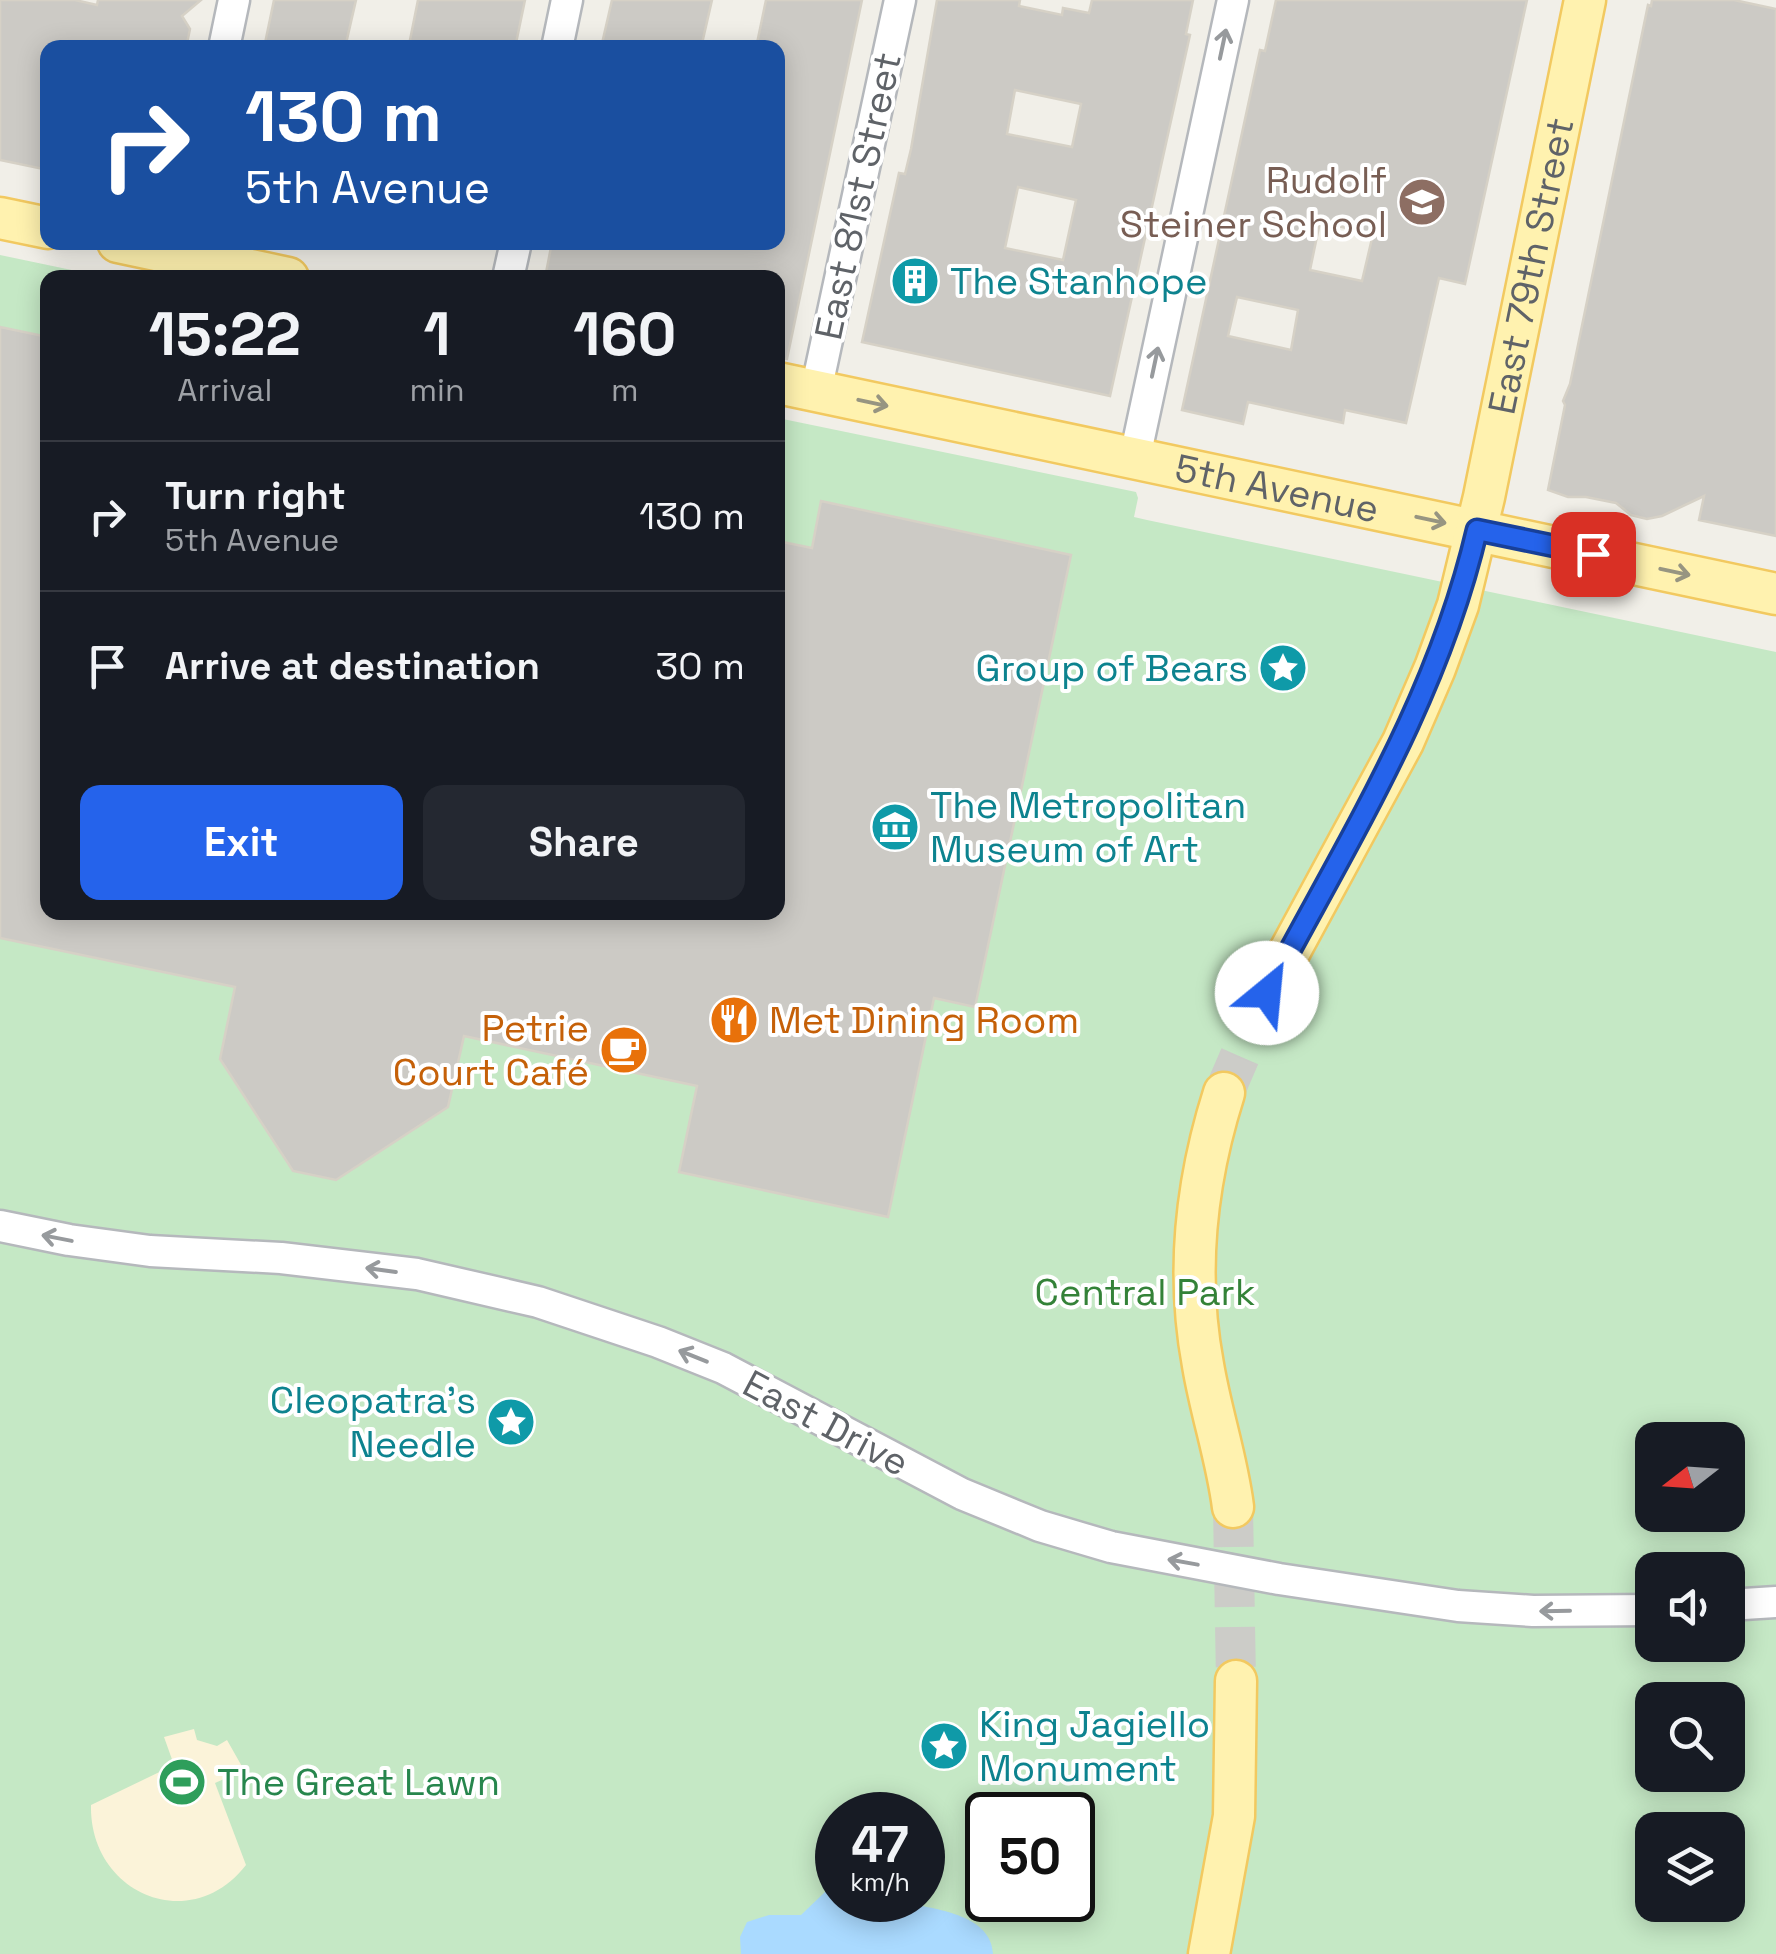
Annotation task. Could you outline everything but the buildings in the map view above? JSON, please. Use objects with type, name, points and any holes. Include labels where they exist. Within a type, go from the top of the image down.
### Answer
[{"type":"main road","name":"East 79th Street","points":[[1267,993],[1403,742],[1448,635],[1477,530],[1585,0]]},
{"type":"main road","points":[[0,218],[40,226]]},
{"type":"main road","points":[[185,250],[258,270]]},
{"type":"main road","name":"5th Avenue","points":[[797,387],[1776,594]]},
{"type":"main road","points":[[1224,1093],[1202,1183],[1195,1273],[1202,1363],[1233,1508]]},
{"type":"main road","points":[[1210,1954],[1234,1816],[1236,1681]]},
{"type":"street","points":[[226,40],[234,0]]},
{"type":"street","points":[[559,40],[568,0]]},
{"type":"street","name":"East 81st Street","points":[[797,387],[900,0]]},
{"type":"street","points":[[1135,457],[1233,0]]},
{"type":"street","name":"East Drive","points":[[0,1226],[150,1251],[281,1258],[403,1272],[538,1302],[722,1368],[926,1476],[1003,1512],[1077,1538],[1146,1556],[1458,1606],[1533,1611],[1635,1610]]},
{"type":"street","points":[[1745,1605],[1776,1602]]},
{"type":"green space","name":"Central Park","points":[[0,255],[72,270],[40,270],[40,920],[785,920],[785,419],[1136,492],[1134,517],[1776,652],[1776,1954],[0,1954]]},
{"type":"sand","points":[[194,1729],[197,1740],[217,1746],[227,1740],[244,1770],[215,1783],[246,1865],[223,1887],[198,1898],[172,1901],[147,1895],[124,1882],[106,1862],[95,1836],[91,1805],[174,1765],[164,1737]]},
{"type":"water","points":[[815,1902],[815,1922],[945,1922],[945,1912],[984,1931],[993,1954],[741,1954],[740,1937],[747,1922],[769,1915],[801,1915]]},
{"type":"tunnel","points":[[1224,1093],[1267,993]]},
{"type":"tunnel","points":[[1233,1507],[1236,1681]]},
{"type":"place","name":"Rudolf Steiner School","points":[[1422,202]]},
{"type":"place","name":"The Stanhope","points":[[915,281]]},
{"type":"place","name":"Group of Bears","points":[[1283,668]]},
{"type":"place","name":"The Metropolitan Museum of Art","points":[[895,827]]},
{"type":"place","name":"Met Dining Room","points":[[734,1020]]},
{"type":"place","name":"Petrie Court Café","points":[[624,1050]]},
{"type":"place","name":"Cleopatra's Needle","points":[[511,1422]]},
{"type":"place","name":"King Jagiello Monument","points":[[944,1746]]},
{"type":"place","name":"The Great Lawn","points":[[182,1782]]},
{"type":"route","points":[[1267,993],[1412,722],[1448,635],[1477,530],[1593,554]]}]
